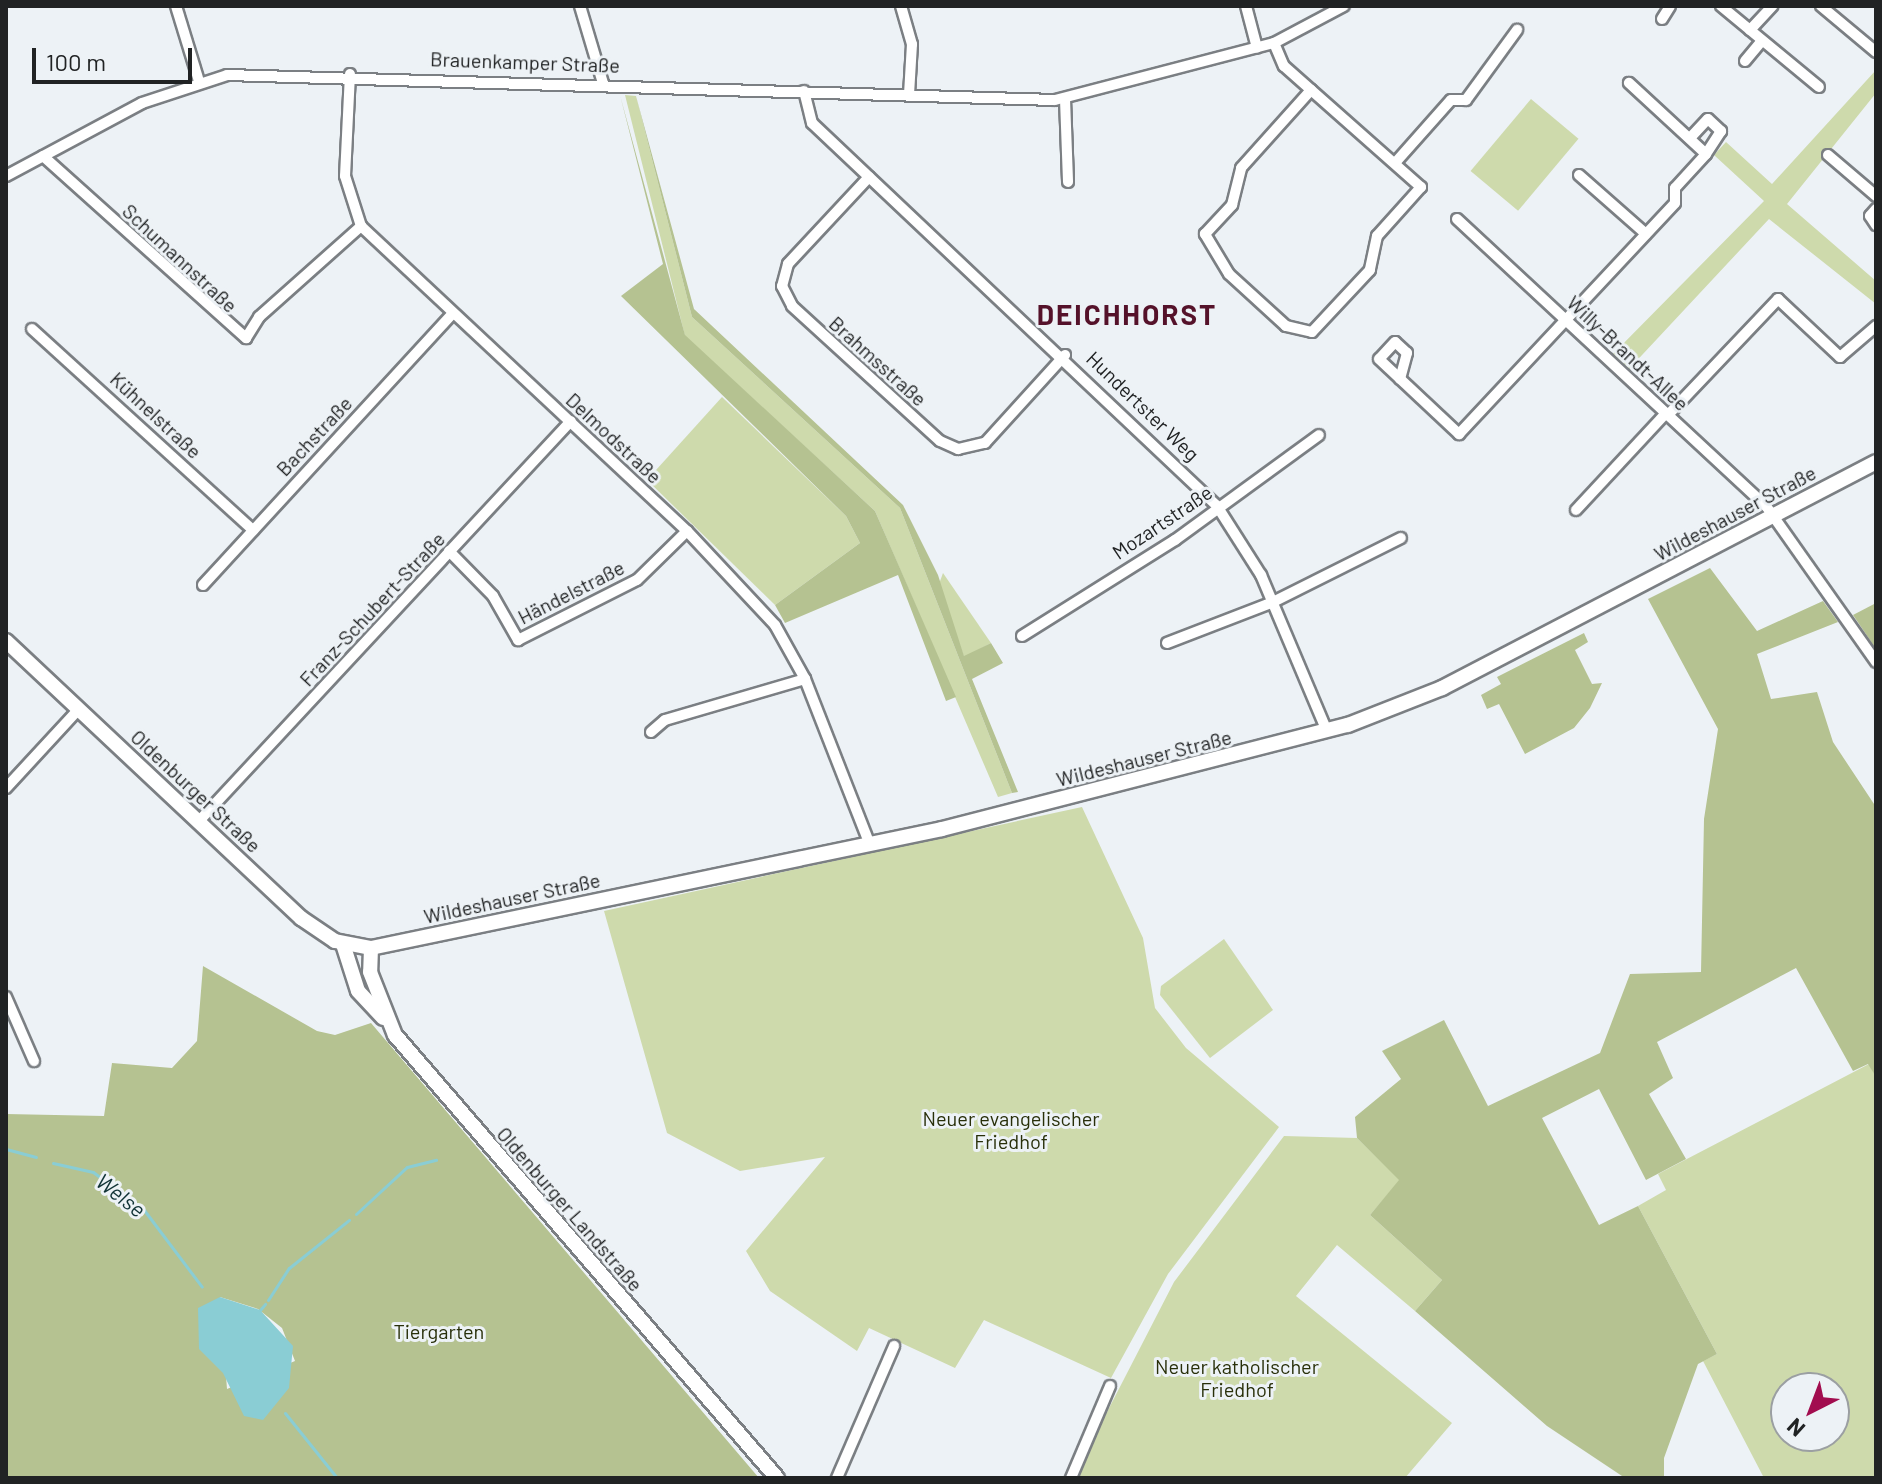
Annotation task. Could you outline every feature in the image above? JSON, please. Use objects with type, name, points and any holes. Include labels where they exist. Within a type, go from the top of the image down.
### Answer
[{"type":"main road","name":"Wildeshauser Straße","points":[[371,948],[870,845],[1327,731],[1442,688],[1876,462]]},
{"type":"main road","name":"Oldenburger Straße","points":[[6,641],[301,918],[343,944],[371,948]]},
{"type":"main road","points":[[343,944],[358,991],[384,1018]]},
{"type":"main road","name":"Oldenburger Landstraße","points":[[371,948],[384,1018],[777,1478]]},
{"type":"street","points":[[176,6],[199,81]]},
{"type":"street","points":[[580,6],[603,83]]},
{"type":"street","points":[[901,6],[912,44],[909,95]]},
{"type":"street","points":[[1246,6],[1257,48]]},
{"type":"street","name":"Brauenkamper Straße","points":[[6,176],[199,81],[251,72],[1065,99],[1274,43],[1344,6]]},
{"type":"street","points":[[1662,19],[1670,6]]},
{"type":"street","points":[[1721,6],[1819,87]]},
{"type":"street","points":[[1750,30],[1772,6]]},
{"type":"street","points":[[1821,6],[1876,52]]},
{"type":"street","points":[[1395,163],[1451,100],[1466,100],[1517,30]]},
{"type":"street","points":[[1745,61],[1762,41]]},
{"type":"street","points":[[1274,43],[1284,66],[1421,187],[1377,236],[1370,270],[1312,332],[1286,326],[1229,274],[1205,234],[1232,205],[1241,168],[1311,90]]},
{"type":"street","name":"Delmodstraße","points":[[350,74],[345,176],[361,226],[687,531],[775,625],[805,679],[870,845]]},
{"type":"street","points":[[1629,83],[1706,154]]},
{"type":"street","name":"Hundertster Weg","points":[[804,91],[812,123],[1065,355],[1217,506],[1273,602],[1327,731]]},
{"type":"street","points":[[1065,99],[1068,182]]},
{"type":"street","points":[[1400,379],[1459,434],[1646,234],[1721,131],[1708,119],[1690,138]]},
{"type":"street","points":[[1828,155],[1876,196]]},
{"type":"street","name":"Schumannstraße","points":[[43,156],[246,338],[259,317],[361,226]]},
{"type":"street","points":[[1579,175],[1646,234]]},
{"type":"street","name":"Brahmsstraße","points":[[869,177],[781,280],[792,306],[940,441],[969,449],[985,443],[1065,355]]},
{"type":"street","points":[[1876,209],[1870,216],[1876,225]]},
{"type":"street","name":"Willy-Brandt-Allee","points":[[1457,219],[1772,516],[1876,662]]},
{"type":"street","points":[[1576,510],[1778,299],[1840,357],[1876,326]]},
{"type":"street","name":"Bachstraße","points":[[203,585],[453,313]]},
{"type":"street","name":"Kühnelstraße","points":[[32,329],[253,530]]},
{"type":"street","name":"Franz-Schubert-Straße","points":[[199,821],[571,421]]},
{"type":"street","name":"Mozartstraße","points":[[1022,636],[1319,435]]},
{"type":"street","name":"Händelstraße","points":[[449,551],[493,596],[518,640],[637,580],[687,531]]},
{"type":"street","points":[[1167,643],[1273,602],[1401,538]]},
{"type":"street","points":[[651,732],[665,720],[805,679]]},
{"type":"street","points":[[6,788],[79,709]]},
{"type":"street","points":[[6,997],[34,1061]]},
{"type":"street","points":[[837,1478],[894,1346]]},
{"type":"street","points":[[1071,1478],[1110,1386]]},
{"type":"green space","points":[[1876,70],[1876,93],[1787,204],[1876,281],[1876,304],[1769,219],[1629,369],[1613,354],[1764,201],[1714,155],[1726,142],[1772,184]]},
{"type":"green space","points":[[620,95],[685,335],[875,511],[956,697],[946,701],[898,575],[785,623],[775,605],[860,543],[846,516],[621,296],[663,264]]},
{"type":"green space","points":[[625,95],[636,96],[692,317],[900,508],[1012,793],[998,797],[875,511],[685,336]]},
{"type":"green space","points":[[636,96],[694,309],[903,505],[938,575],[964,656],[991,643],[1003,663],[972,679],[1018,792],[1012,793],[900,508],[692,317]]},
{"type":"green space","points":[[1531,99],[1578,139],[1518,211],[1471,171]]},
{"type":"green space","points":[[722,397],[846,516],[860,543],[775,605],[647,480]]},
{"type":"green space","points":[[1710,568],[1757,631],[1823,601],[1838,622],[1757,654],[1771,699],[1817,692],[1833,742],[1876,807],[1876,1077],[1868,1064],[1853,1071],[1796,968],[1657,1042],[1673,1078],[1649,1094],[1686,1159],[1646,1180],[1599,1089],[1542,1118],[1599,1225],[1638,1206],[1717,1354],[1698,1364],[1664,1458],[1664,1478],[1625,1478],[1547,1426],[1415,1311],[1442,1280],[1370,1215],[1399,1180],[1357,1138],[1355,1117],[1401,1079],[1382,1051],[1444,1020],[1488,1106],[1600,1053],[1630,974],[1701,972],[1704,819],[1718,729],[1648,599]]},
{"type":"green space","points":[[943,573],[991,643],[964,657],[939,584]]},
{"type":"green space","points":[[1876,603],[1876,649],[1853,615]]},
{"type":"green space","points":[[1584,633],[1588,642],[1575,650],[1592,684],[1602,683],[1590,708],[1574,728],[1525,754],[1499,704],[1487,709],[1481,695],[1501,684],[1497,677]]},
{"type":"green space","name":"Neuer evangelischer Friedhof","points":[[1082,807],[1143,938],[1155,1008],[1186,1048],[1279,1127],[1168,1274],[1111,1378],[984,1320],[955,1368],[869,1328],[857,1351],[770,1291],[746,1251],[825,1157],[740,1171],[667,1133],[604,911]]},
{"type":"green space","points":[[1224,939],[1273,1010],[1210,1058],[1160,995],[1161,986]]},
{"type":"green space","name":"Tiergarten","points":[[203,966],[317,1031],[335,1035],[371,1023],[759,1478],[6,1478],[6,1114],[104,1116],[112,1063],[172,1068],[197,1041]],"holes":[[[220,1297],[258,1309],[282,1328],[295,1361],[227,1389]]]},
{"type":"green space","points":[[1869,1064],[1876,1077],[1876,1478],[1764,1478],[1703,1361],[1717,1354],[1638,1206],[1666,1190],[1658,1174]]},
{"type":"green space","name":"Neuer katholischer Friedhof","points":[[1284,1136],[1357,1138],[1400,1180],[1370,1215],[1442,1280],[1415,1311],[1337,1245],[1296,1296],[1452,1423],[1405,1478],[1073,1478],[1174,1282]]},
{"type":"water","points":[[220,1297],[260,1310],[293,1346],[289,1388],[263,1420],[244,1416],[223,1373],[199,1349],[198,1308]]},
{"type":"waterway","name":"Welse","points":[[6,1149],[36,1157]]},
{"type":"waterway","points":[[356,1214],[407,1167],[436,1160]]},
{"type":"waterway","name":"Welse","points":[[53,1163],[93,1172],[144,1210],[202,1287]]},
{"type":"waterway","points":[[268,1300],[289,1268],[349,1220]]},
{"type":"waterway","points":[[260,1310],[265,1304]]},
{"type":"waterway","name":"Welse","points":[[285,1413],[337,1478]]},
{"type":"district","name":"DEICHHORST","points":[[1127,314]]}]
